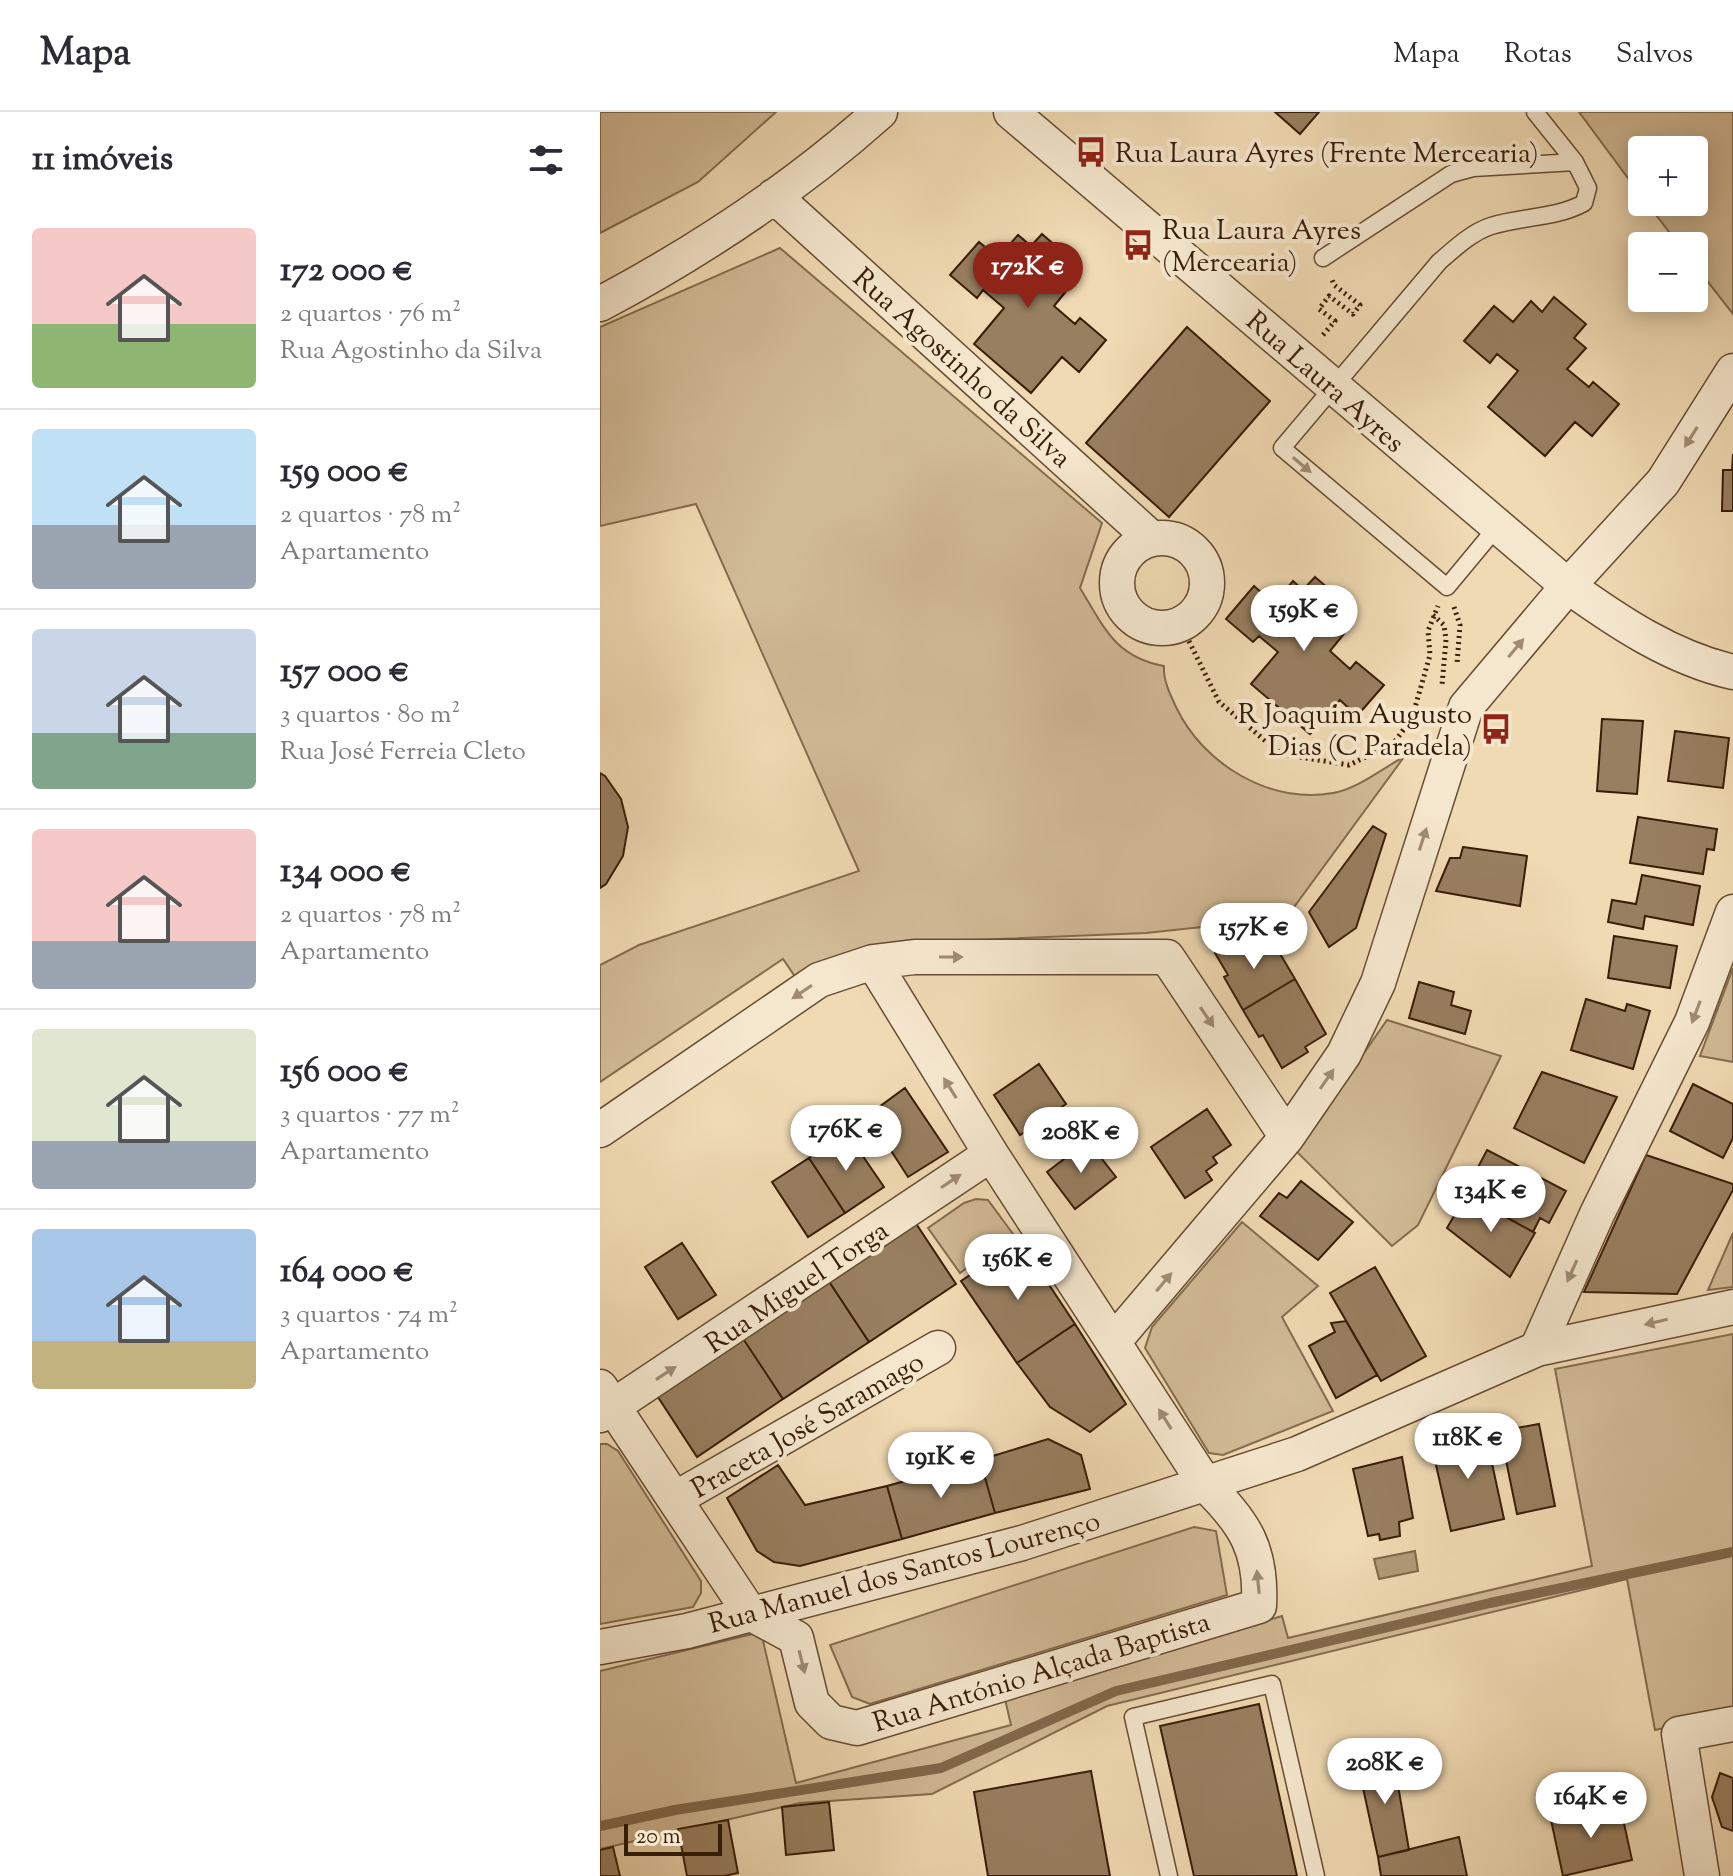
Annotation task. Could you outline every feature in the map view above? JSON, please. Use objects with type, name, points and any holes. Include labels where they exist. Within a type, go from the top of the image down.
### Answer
[{"type":"street","points":[[600,304],[651,277],[774,196],[835,152],[880,112]]},
{"type":"street","name":"Rua Laura Ayres","points":[[1011,112],[1496,528],[1568,586],[1616,621],[1701,664],[1733,672]]},
{"type":"street","name":"Rua Agostinho da Silva","points":[[774,196],[1152,539]]},
{"type":"street","points":[[1114,1341],[1287,1137],[1344,1054],[1378,983],[1466,707],[1568,586],[1663,482],[1733,371]]},
{"type":"street","points":[[1169,538],[1184,543],[1198,554],[1206,569],[1208,586],[1204,602],[1195,616],[1181,625],[1164,629],[1148,627],[1133,619],[1122,606],[1117,590],[1121,565],[1136,545],[1152,539],[1169,538]]},
{"type":"street","points":[[1537,1349],[1597,1214],[1692,1022],[1733,912]]},
{"type":"street","points":[[600,1130],[819,980],[873,962],[914,957],[1167,957],[1287,1137]]},
{"type":"street","points":[[873,962],[991,1154],[1206,1485]]},
{"type":"street","name":"Rua Miguel Torga","points":[[604,1403],[991,1154]]},
{"type":"street","name":"Rua Manuel dos Santos Lourenço","points":[[600,1647],[687,1631],[1022,1543],[1297,1454],[1537,1349],[1733,1307]]},
{"type":"street","name":"Praceta José Saramago","points":[[675,1499],[938,1348]]},
{"type":"street","points":[[604,1403],[675,1499],[750,1613]]},
{"type":"street","name":"Rua António Alçada Baptista","points":[[750,1613],[796,1638],[812,1703],[831,1722],[857,1728],[1259,1606],[1261,1582],[1248,1534],[1232,1510],[1206,1485]]},
{"type":"street","points":[[1702,1876],[1679,1734],[1733,1724]]},
{"type":"lane","points":[[1496,528],[1447,587],[1282,448],[1439,262],[1463,241],[1489,226],[1567,212],[1584,203],[1588,188],[1575,162],[1535,112]]},
{"type":"lane","points":[[1323,258],[1451,174],[1473,168],[1575,162]]},
{"type":"lane","points":[[1169,1876],[1133,1717],[1272,1684],[1316,1876]]},
{"type":"path","points":[[1302,359],[1335,321],[1319,309],[1329,296],[1353,314],[1360,305],[1334,285]]},
{"type":"path","points":[[1447,587],[1460,625],[1457,666]]},
{"type":"path","points":[[1433,615],[1444,625],[1446,640],[1441,689]]},
{"type":"path","points":[[1181,625],[1219,702],[1281,754],[1349,765],[1393,744],[1412,718],[1430,655],[1428,631]]},
{"type":"path","points":[[1418,704],[1425,708]]},
{"type":"shaded area","points":[[600,112],[776,112],[698,182],[600,233]]},
{"type":"shaded area","points":[[1579,112],[1733,112],[1733,314],[1708,282],[1708,232],[1669,232],[1657,216],[1708,216],[1708,136],[1628,136],[1628,178]]},
{"type":"shaded area","points":[[780,248],[1102,523],[1080,588],[1104,627],[1122,648],[1147,662],[1164,666],[1169,692],[1188,728],[1221,762],[1262,786],[1309,795],[1333,793],[1352,787],[1404,757],[1286,918],[1146,933],[924,942],[796,978],[783,959],[600,1082],[600,965],[639,945],[859,871],[696,504],[600,526],[600,327]]},
{"type":"shaded area","points":[[1733,968],[1733,1062],[1700,1056]]},
{"type":"shaded area","points":[[1387,1020],[1501,1056],[1418,1225],[1392,1246],[1296,1151]]},
{"type":"shaded area","points":[[976,1199],[988,1200],[1013,1234],[960,1273],[928,1228],[964,1203]]},
{"type":"shaded area","points":[[1242,1222],[1318,1286],[1282,1317],[1333,1411],[1223,1455],[1209,1453],[1145,1348],[1152,1327]]},
{"type":"shaded area","points":[[1733,1233],[1733,1287],[1708,1290]]},
{"type":"shaded area","points":[[1733,1334],[1733,1712],[1655,1730],[1627,1579],[1107,1706],[932,1794],[800,1803],[600,1849],[600,1671],[761,1632],[796,1783],[1011,1725],[1005,1699],[1282,1616],[1288,1638],[1592,1566],[1555,1369]]},
{"type":"shaded area","points":[[600,1444],[607,1444],[618,1451],[701,1581],[701,1593],[693,1607],[600,1624]]},
{"type":"shaded area","points":[[1194,1527],[1216,1531],[1227,1595],[870,1704],[852,1697],[830,1645]]},
{"type":"shaded area","points":[[1415,1551],[1418,1571],[1379,1579],[1374,1559]]},
{"type":"building","points":[[1275,112],[1319,112],[1300,134]]},
{"type":"building","points":[[1042,234],[1073,261],[1061,274],[1072,284],[1054,306],[1075,324],[1080,318],[1106,340],[1079,372],[1062,357],[1031,393],[974,344],[1004,308],[983,290],[977,298],[950,275],[979,242],[998,258],[1018,235],[1031,246]]},
{"type":"building","points":[[1554,297],[1586,324],[1574,338],[1586,348],[1567,369],[1589,387],[1593,382],[1619,404],[1592,436],[1575,422],[1545,456],[1488,407],[1518,371],[1497,354],[1490,363],[1464,341],[1494,306],[1513,322],[1531,301],[1542,312]]},
{"type":"building","points":[[1187,327],[1270,401],[1169,517],[1086,443]]},
{"type":"building","points":[[1733,454],[1733,511],[1722,511],[1723,470],[1732,470]]},
{"type":"building","points":[[1315,577],[1350,607],[1338,622],[1347,630],[1330,651],[1350,669],[1356,662],[1384,685],[1357,716],[1340,700],[1310,734],[1251,684],[1278,652],[1259,636],[1253,642],[1226,619],[1254,586],[1274,604],[1293,581],[1303,590]]},
{"type":"building","points":[[1602,719],[1643,721],[1637,794],[1597,791]]},
{"type":"building","points":[[1675,731],[1729,738],[1723,788],[1668,781]]},
{"type":"building","points":[[600,773],[621,799],[628,827],[623,856],[606,884],[600,888]]},
{"type":"building","points":[[1638,817],[1717,829],[1714,850],[1707,849],[1703,874],[1630,863]]},
{"type":"building","points":[[1373,826],[1386,834],[1356,928],[1329,947],[1309,912]]},
{"type":"building","points":[[1463,847],[1527,856],[1520,906],[1436,891],[1450,858],[1460,858]]},
{"type":"building","points":[[1642,875],[1700,886],[1693,925],[1645,916],[1643,929],[1608,922],[1612,900],[1636,904]]},
{"type":"building","points":[[1614,936],[1677,946],[1670,988],[1608,978]]},
{"type":"building","points":[[1270,937],[1295,979],[1243,1010],[1224,977],[1228,975],[1215,953],[1239,939],[1246,951]]},
{"type":"building","points":[[1295,979],[1326,1034],[1305,1047],[1308,1052],[1282,1068],[1263,1035],[1259,1037],[1243,1010]]},
{"type":"building","points":[[1419,982],[1454,992],[1451,1005],[1471,1011],[1465,1034],[1409,1018]]},
{"type":"building","points":[[1586,999],[1625,1011],[1627,1004],[1650,1011],[1633,1069],[1571,1050]]},
{"type":"building","points":[[1039,1064],[1066,1104],[1020,1135],[994,1095]]},
{"type":"building","points":[[1542,1072],[1617,1097],[1584,1163],[1514,1128]]},
{"type":"building","points":[[1693,1084],[1733,1104],[1733,1138],[1723,1158],[1670,1131]]},
{"type":"building","points":[[905,1088],[948,1152],[908,1177],[868,1115]]},
{"type":"building","points":[[1207,1109],[1231,1145],[1213,1157],[1217,1163],[1206,1171],[1212,1180],[1185,1198],[1151,1147]]},
{"type":"building","points":[[847,1133],[884,1187],[845,1213],[809,1158]]},
{"type":"building","points":[[1088,1141],[1116,1177],[1075,1209],[1047,1172]]},
{"type":"building","points":[[1487,1150],[1566,1191],[1549,1223],[1540,1218],[1533,1232],[1471,1197],[1481,1178],[1474,1175]]},
{"type":"building","points":[[1646,1155],[1733,1184],[1733,1190],[1677,1294],[1584,1292]]},
{"type":"building","points":[[809,1158],[845,1213],[808,1237],[772,1182]]},
{"type":"building","points":[[1301,1181],[1353,1222],[1318,1260],[1260,1216],[1279,1193],[1287,1198]]},
{"type":"building","points":[[1466,1195],[1535,1233],[1510,1277],[1447,1228]]},
{"type":"building","points":[[915,1222],[956,1284],[869,1342],[828,1280]]},
{"type":"building","points":[[1020,1241],[1075,1324],[1017,1363],[961,1281]]},
{"type":"building","points":[[682,1243],[716,1295],[678,1319],[645,1267]]},
{"type":"building","points":[[1375,1267],[1426,1356],[1381,1381],[1330,1293]]},
{"type":"building","points":[[828,1280],[869,1342],[783,1399],[742,1337]]},
{"type":"building","points":[[1346,1321],[1377,1375],[1336,1398],[1309,1346],[1335,1332],[1331,1323]]},
{"type":"building","points":[[1075,1324],[1126,1404],[1090,1432],[1050,1407],[1017,1363]]},
{"type":"building","points":[[742,1337],[783,1399],[697,1457],[656,1394]]},
{"type":"building","points":[[1539,1424],[1555,1506],[1517,1514],[1500,1431]]},
{"type":"building","points":[[1485,1431],[1504,1519],[1451,1531],[1431,1443]]},
{"type":"building","points":[[1048,1439],[1081,1455],[1090,1489],[995,1513],[980,1460]]},
{"type":"building","points":[[1402,1457],[1413,1518],[1399,1522],[1400,1536],[1380,1540],[1379,1534],[1368,1536],[1353,1469]]},
{"type":"building","points":[[980,1460],[995,1513],[902,1539],[887,1486]]},
{"type":"building","points":[[778,1465],[805,1505],[887,1486],[902,1539],[800,1566],[774,1562],[757,1551],[727,1498]]},
{"type":"building","points":[[1259,1704],[1297,1876],[1194,1876],[1160,1726]]},
{"type":"building","points":[[1393,1756],[1409,1850],[1378,1857],[1360,1774],[1371,1760]]},
{"type":"building","points":[[1091,1771],[1110,1876],[988,1876],[974,1792]]},
{"type":"building","points":[[1720,1773],[1733,1778],[1733,1831],[1722,1827],[1712,1797]]},
{"type":"building","points":[[829,1802],[834,1850],[786,1855],[782,1807]]},
{"type":"building","points":[[1620,1805],[1632,1860],[1563,1876],[1551,1820]]},
{"type":"building","points":[[728,1820],[738,1873],[687,1876],[678,1829]]},
{"type":"building","points":[[1459,1837],[1467,1876],[1381,1876],[1378,1857]]},
{"type":"building","points":[[613,1847],[620,1876],[600,1876],[600,1850]]},
{"type":"waterway","points":[[600,1826],[675,1810],[941,1768],[1116,1691],[1490,1603],[1733,1552]]},
{"type":"place","name":"Rua Laura Ayres (Frente Mercearia)","points":[[1091,152]]},
{"type":"place","name":"Rua Laura Ayres (Mercearia)","points":[[1138,245]]},
{"type":"place","name":"R Joaquim Augusto Dias (C Paradela)","points":[[1496,729]]}]
